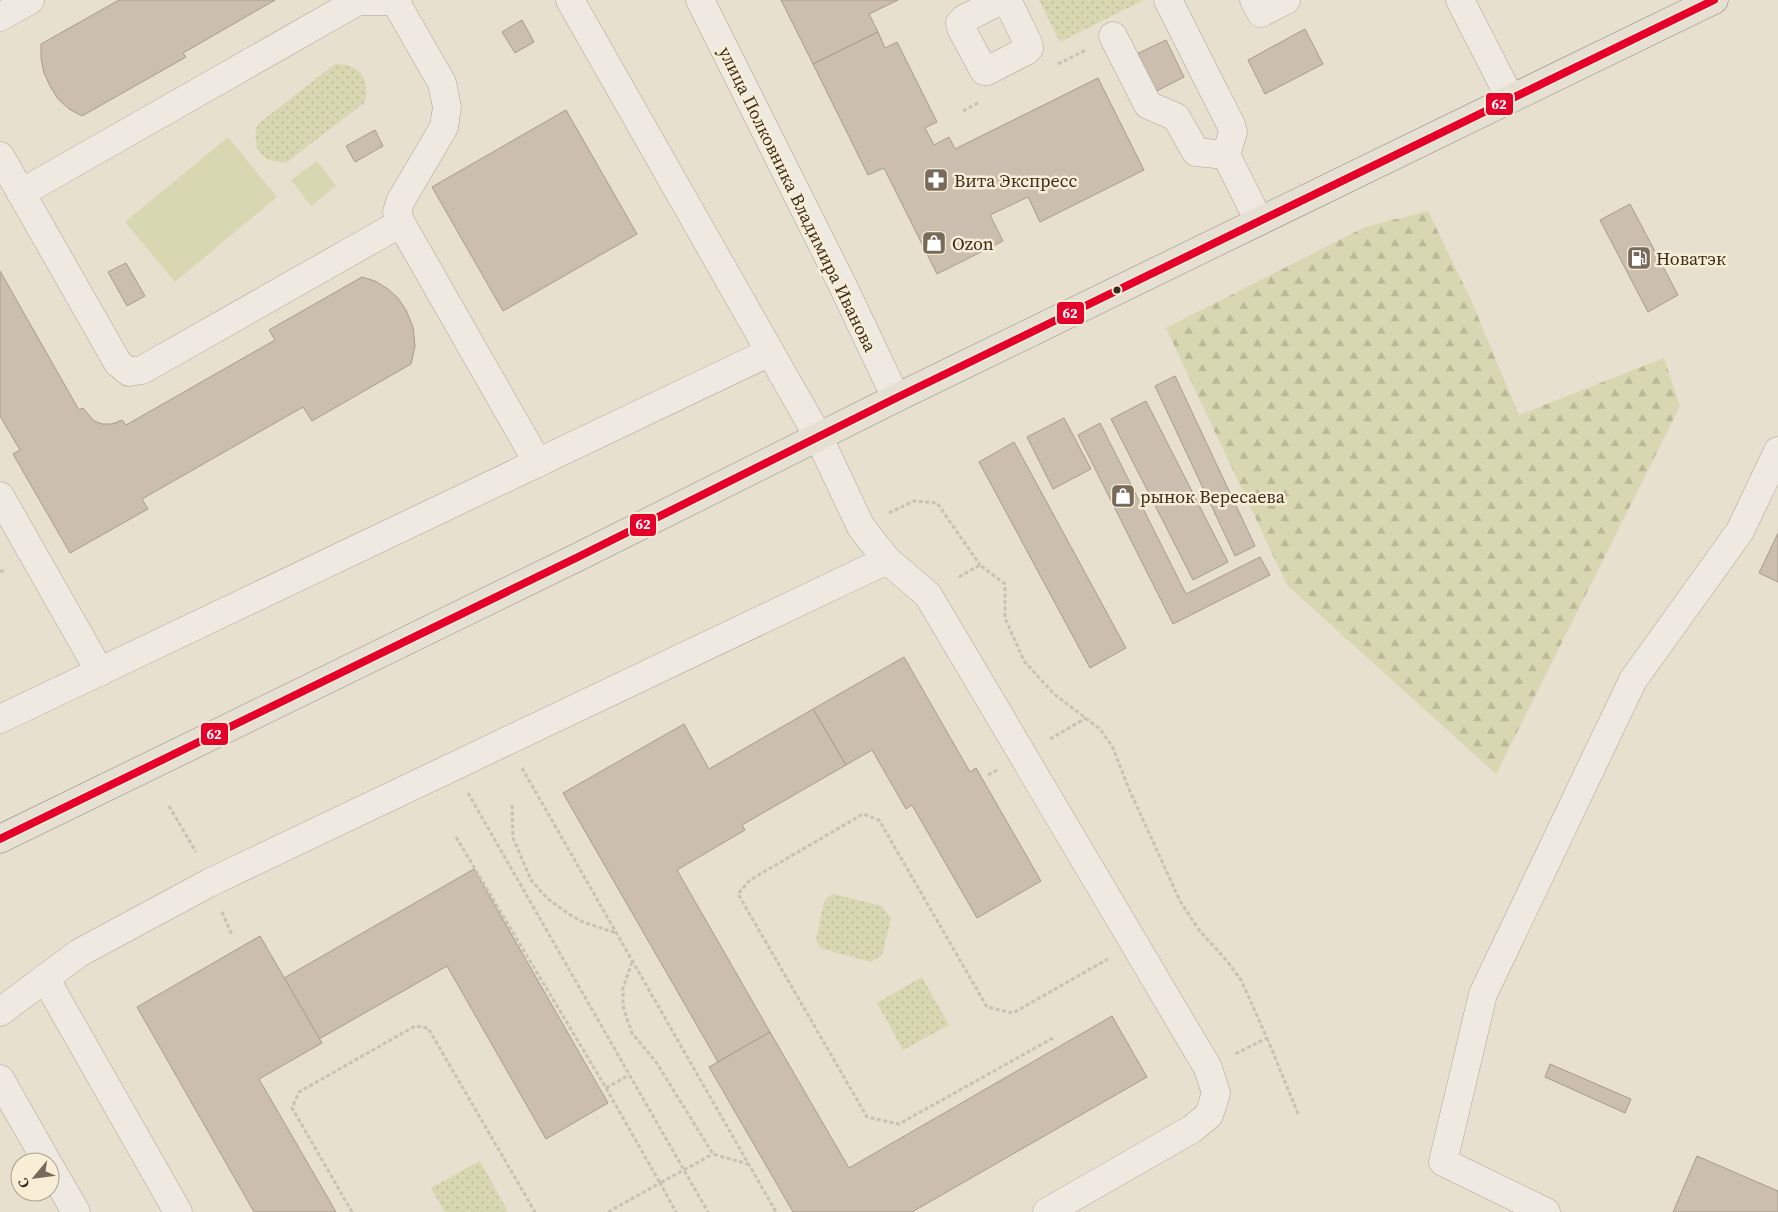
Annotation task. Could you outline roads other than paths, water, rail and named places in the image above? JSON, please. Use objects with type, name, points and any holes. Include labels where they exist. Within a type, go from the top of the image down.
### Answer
[{"type":"main road","points":[[0,839],[561,566],[896,398],[1714,0]]},
{"type":"lane","points":[[0,17],[30,0]]},
{"type":"lane","points":[[570,0],[819,438],[861,527],[887,560],[928,595],[1208,1068],[1216,1093],[1209,1115],[1192,1129],[1047,1212]]},
{"type":"lane","name":"улица Полковника Владимира Иванова","points":[[700,0],[842,284],[896,398]]},
{"type":"lane","points":[[1001,0],[960,22],[965,36],[984,71],[1026,52],[1029,48],[1007,0]]},
{"type":"lane","points":[[1168,0],[1233,132],[1226,155],[1259,221]]},
{"type":"lane","points":[[1254,0],[1261,13],[1286,0]]},
{"type":"lane","points":[[1460,0],[1510,98]]},
{"type":"lane","points":[[21,193],[358,1],[396,1],[442,83],[447,107],[444,127],[400,202],[397,212],[538,463]]},
{"type":"lane","points":[[1113,36],[1148,105],[1176,117],[1196,152],[1226,155]]},
{"type":"lane","points":[[0,156],[118,363],[129,372],[142,370],[401,222]]},
{"type":"lane","points":[[0,719],[770,352]]},
{"type":"lane","points":[[1546,1212],[1443,1162],[1483,994],[1633,680],[1740,531],[1778,450]]},
{"type":"lane","points":[[0,496],[100,672]]},
{"type":"lane","points":[[0,1012],[78,953],[209,883],[887,560]]},
{"type":"lane","points":[[45,978],[178,1212]]},
{"type":"lane","points":[[0,1079],[41,1152]]},
{"type":"lane","points":[[60,1184],[76,1212]]},
{"type":"place","name":"Вита Экспресс","points":[[936,180]]},
{"type":"place","name":"Ozon","points":[[934,243]]},
{"type":"place","name":"Новатэк","points":[[1639,258]]},
{"type":"place","name":"рынок Вересаева","points":[[1123,496]]}]
